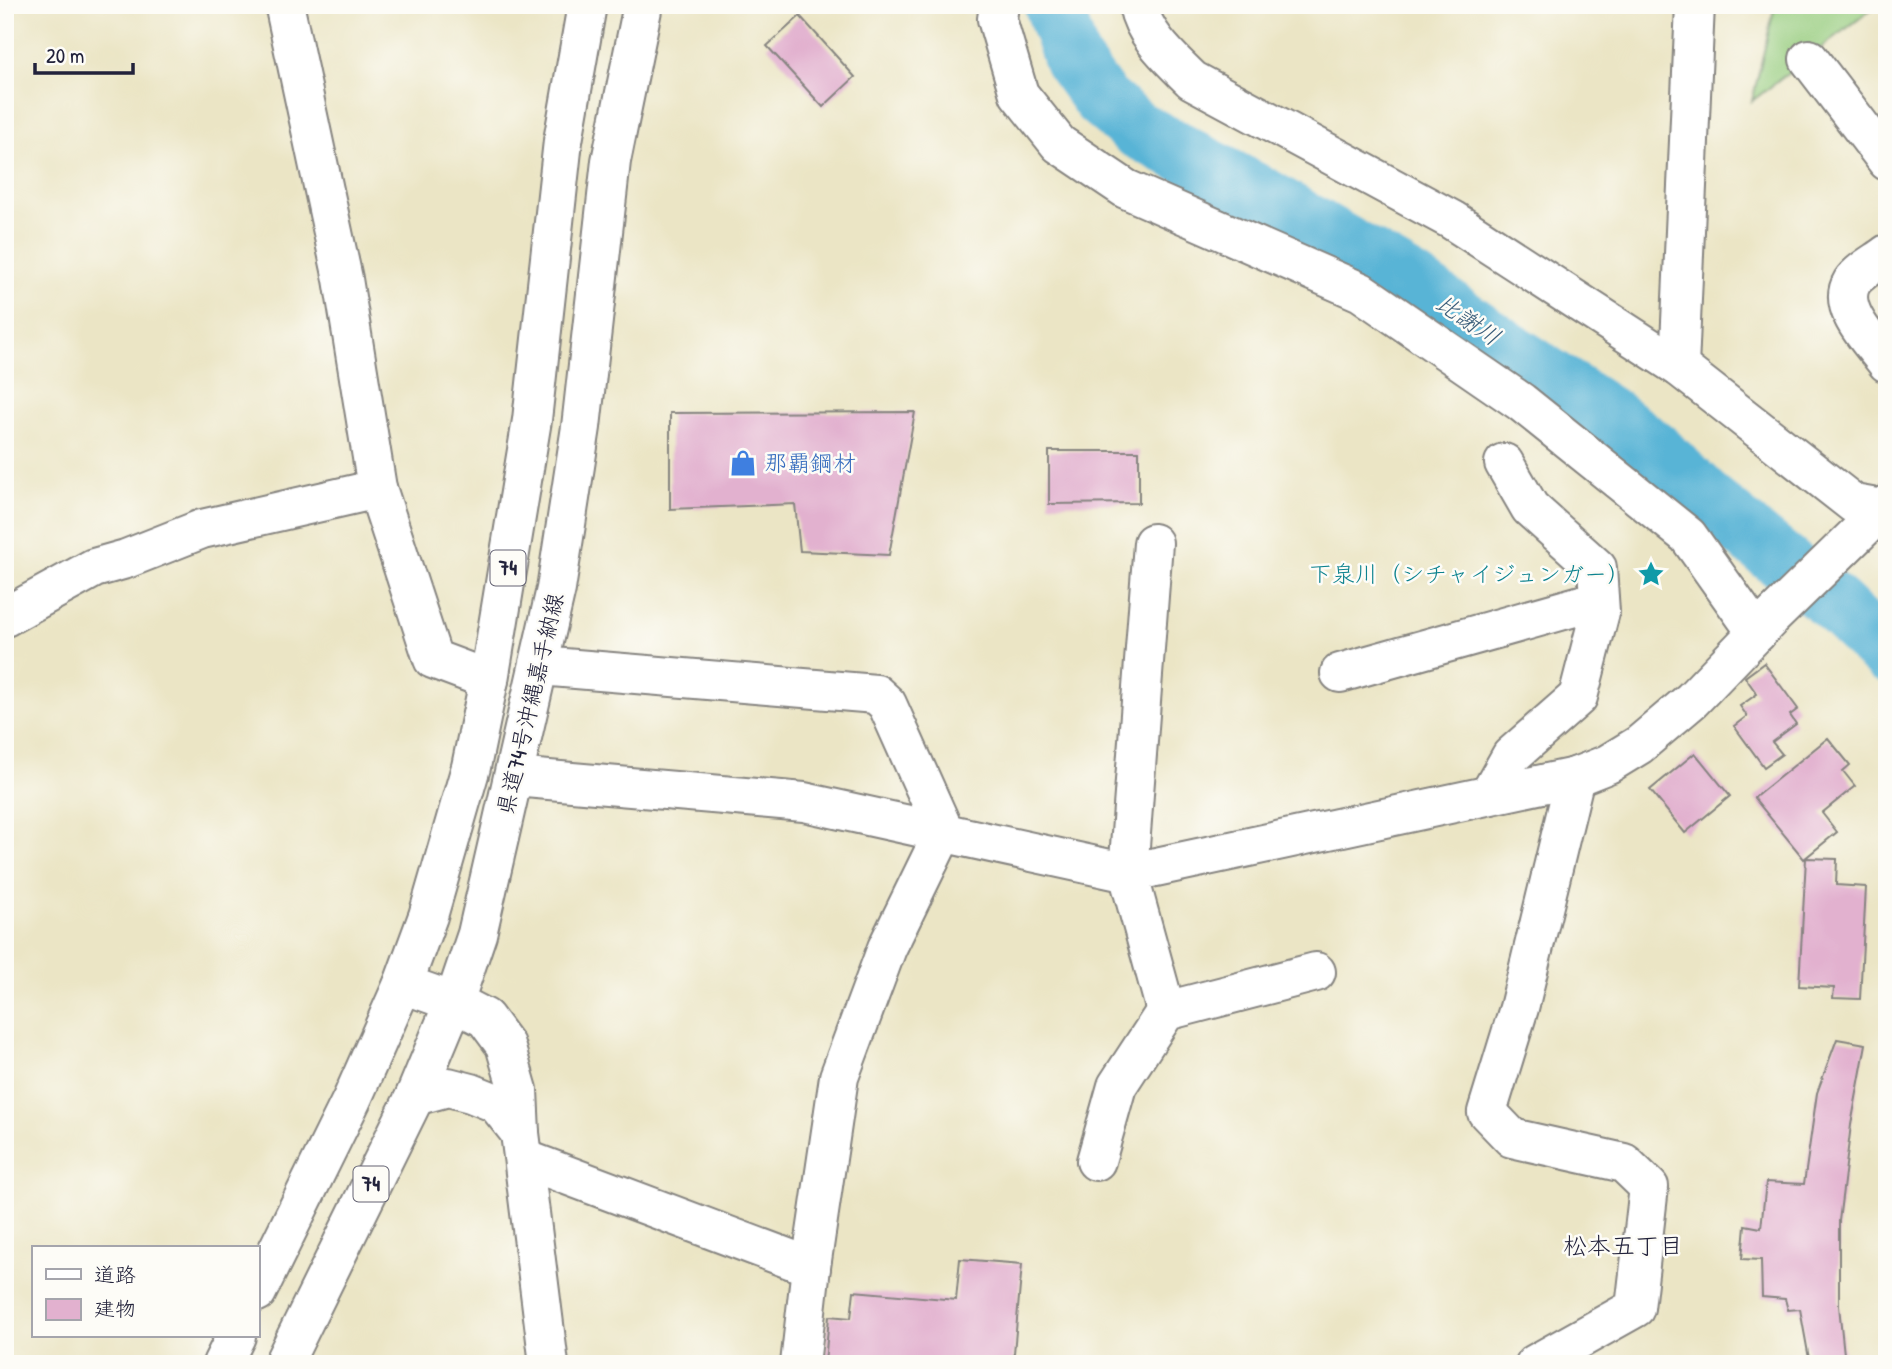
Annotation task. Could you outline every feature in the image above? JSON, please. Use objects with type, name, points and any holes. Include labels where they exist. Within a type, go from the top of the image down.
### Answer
[{"type":"street","points":[[286,5],[343,279],[377,488],[433,659],[489,680]]},
{"type":"street","name":"県道74号沖縄嘉手納線","points":[[259,1289],[352,1099],[402,984],[428,916],[468,779],[489,680],[532,420],[563,141],[587,5]]},
{"type":"street","name":"県道74号沖縄嘉手納線","points":[[283,1364],[415,1096],[454,1002],[477,934],[556,589],[581,427],[611,161],[643,5]]},
{"type":"street","points":[[999,5],[997,19],[1019,94],[1059,144],[1126,190],[1361,292],[1521,402],[1688,537],[1764,626]]},
{"type":"street","points":[[1138,5],[1139,14],[1159,47],[1192,80],[1452,220],[1679,367],[1854,504],[1882,512]]},
{"type":"street","points":[[1679,367],[1695,5]]},
{"type":"street","points":[[1809,58],[1887,160]]},
{"type":"street","points":[[1887,254],[1853,280],[1847,295],[1851,313],[1887,363]]},
{"type":"street","points":[[1489,795],[1511,756],[1578,697],[1600,612],[1597,568],[1530,508],[1504,463]]},
{"type":"street","points":[[5,617],[94,568],[126,559],[202,529],[377,488]]},
{"type":"street","points":[[514,777],[804,802],[1128,873],[1575,776],[1608,764],[1639,746],[1692,700],[1882,512]]},
{"type":"street","points":[[1153,543],[1128,873],[1166,1011]]},
{"type":"street","points":[[1340,673],[1599,600]]},
{"type":"street","points":[[540,666],[876,694],[887,704],[944,831]]},
{"type":"street","points":[[1535,1364],[1634,1308],[1649,1187],[1624,1163],[1512,1138],[1487,1112],[1519,1008],[1575,776]]},
{"type":"street","points":[[800,1364],[839,1077],[887,948],[944,831]]},
{"type":"street","points":[[1096,1161],[1116,1086],[1166,1011],[1315,972]]},
{"type":"street","points":[[402,984],[454,1002],[485,1018],[505,1045],[518,1090],[522,1146],[549,1364]]},
{"type":"street","points":[[415,1096],[448,1087],[496,1103],[522,1146],[811,1268]]},
{"type":"street","points":[[222,1364],[235,1338]]},
{"type":"green space","points":[[1775,5],[1877,5],[1752,101]]},
{"type":"building","points":[[800,16],[855,77],[823,107],[767,46]]},
{"type":"building","points":[[915,412],[889,555],[800,551],[795,504],[670,509],[670,413]]},
{"type":"building","points":[[1049,451],[1139,451],[1139,503],[1049,504]]},
{"type":"building","points":[[1764,663],[1798,709],[1790,715],[1796,724],[1772,742],[1782,754],[1764,767],[1734,726],[1747,716],[1740,706],[1757,694],[1745,677]]},
{"type":"building","points":[[1828,738],[1850,765],[1843,771],[1855,786],[1822,813],[1837,832],[1804,859],[1754,798]]},
{"type":"building","points":[[1695,753],[1730,796],[1685,833],[1650,790]]},
{"type":"building","points":[[1806,858],[1837,859],[1836,885],[1866,887],[1860,999],[1833,998],[1834,988],[1799,986]]},
{"type":"building","points":[[1837,1039],[1866,1044],[1851,1125],[1839,1221],[1839,1306],[1845,1364],[1810,1364],[1800,1309],[1788,1310],[1785,1299],[1762,1297],[1761,1260],[1742,1259],[1745,1225],[1761,1228],[1766,1182],[1804,1184],[1817,1093]]},
{"type":"building","points":[[960,1259],[1022,1264],[1013,1364],[825,1364],[829,1316],[851,1318],[854,1291],[956,1300]]},
{"type":"waterway","name":"比謝川","points":[[1053,5],[1072,60],[1101,100],[1136,129],[1265,197],[1412,283],[1499,344],[1610,416],[1655,450],[1709,502],[1836,605],[1887,654]]},
{"type":"place","name":"那覇鋼材","points":[[743,463]]},
{"type":"place","name":"下泉川（シチャイジュンガー）","points":[[1651,574]]},
{"type":"district","name":"松本五丁目","points":[[1623,1246]]}]
